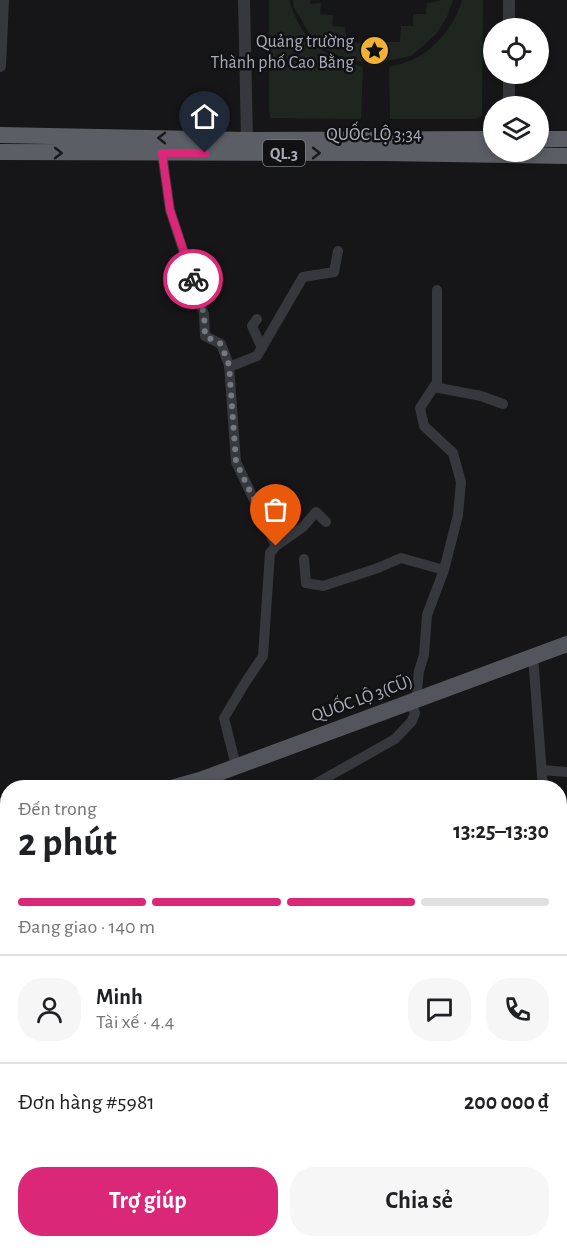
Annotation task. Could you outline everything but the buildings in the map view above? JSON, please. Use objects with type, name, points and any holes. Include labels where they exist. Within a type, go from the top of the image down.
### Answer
[{"type":"highway","name":"QUỐC LỘ 3;34","points":[[0,135],[247,146],[483,152]]},
{"type":"highway","name":"QUỐC LỘ 3;34","points":[[0,152],[162,153],[247,146],[483,139]]},
{"type":"highway","points":[[549,140],[567,139]]},
{"type":"highway","name":"QUỐC LỘ 3;34","points":[[549,155],[567,156]]},
{"type":"main road","name":"QUỐC LỘ 3(CŨ)","points":[[200,780],[567,644]]},
{"type":"street","points":[[0,66],[3,0]]},
{"type":"street","points":[[244,0],[247,146]]},
{"type":"street","points":[[509,0],[509,18]]},
{"type":"street","points":[[162,153],[170,210],[204,314],[205,336],[221,344],[229,367],[236,462],[276,546]]},
{"type":"street","points":[[229,367],[257,356],[303,277],[334,272],[338,250]]},
{"type":"street","points":[[322,780],[395,739],[412,721],[415,713],[413,700],[424,655],[427,615],[444,570],[459,515],[461,482],[453,453],[424,426],[420,408],[437,382],[436,290]]},
{"type":"street","points":[[257,319],[252,326],[262,348]]},
{"type":"street","points":[[434,387],[481,396],[503,404]]},
{"type":"street","points":[[236,766],[224,718],[263,656],[270,553],[303,527],[316,512],[327,522]]},
{"type":"street","points":[[304,559],[306,583],[323,586],[401,558],[444,570]]},
{"type":"street","points":[[533,656],[543,780]]},
{"type":"street","points":[[542,770],[567,772]]},
{"type":"shaded area","points":[[269,0],[289,0],[294,15],[307,37],[336,58],[363,67],[361,119],[271,118],[269,111]]},
{"type":"shaded area","points":[[293,0],[310,0],[310,4],[321,3],[320,14],[333,15],[332,26],[345,27],[347,42],[362,43],[363,62],[344,58],[321,45],[305,27],[295,9]]},
{"type":"shaded area","points":[[453,0],[447,17],[436,34],[411,56],[385,61],[385,42],[400,42],[401,26],[413,26],[413,14],[426,14],[427,3]]},
{"type":"shaded area","points":[[462,0],[483,0],[482,115],[471,119],[390,119],[389,67],[412,60],[437,43],[455,18]]},
{"type":"way so far","points":[[193,279],[204,314],[205,336],[221,344],[229,365],[236,462],[276,546]]},
{"type":"place","name":"Quảng trường Thành phố Cao Bằng","points":[[375,51]]},
{"type":"route","points":[[193,279],[170,210],[162,153],[205,153]]}]
